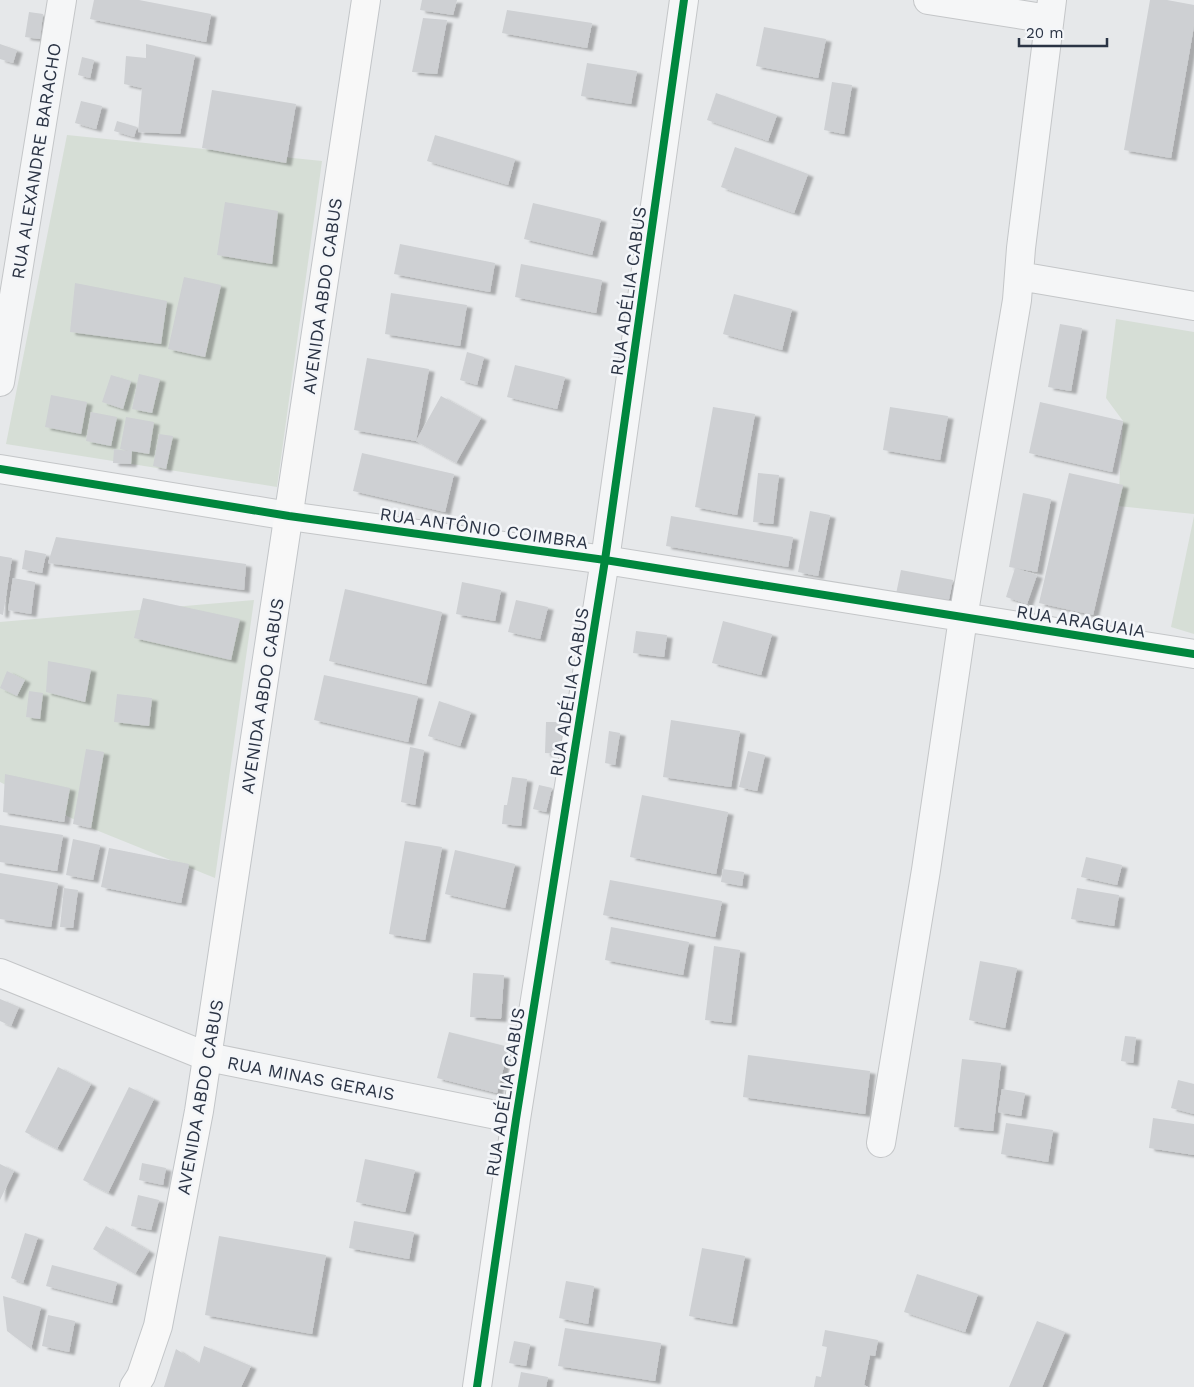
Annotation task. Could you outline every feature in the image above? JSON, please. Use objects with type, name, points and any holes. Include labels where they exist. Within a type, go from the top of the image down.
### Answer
[{"type":"main road","name":"AVENIDA ABDO CABUS","points":[[134,1387],[141,1376],[158,1326],[208,1057],[366,0]]},
{"type":"street","name":"RUA ALEXANDRE BARACHO","points":[[0,382],[62,0]]},
{"type":"street","name":"RUA ADÉLIA CABUS","points":[[477,1387],[516,1119],[605,560],[684,0]]},
{"type":"street","points":[[881,1144],[926,870],[963,618],[1017,300],[1050,9],[928,0]]},
{"type":"street","points":[[1019,276],[1194,306]]},
{"type":"street","name":"RUA ANTÔNIO COIMBRA","points":[[0,469],[289,516],[605,560],[963,618]]},
{"type":"street","name":"RUA ARAGUAIA","points":[[963,618],[1194,654]]},
{"type":"street","name":"RUA MINAS GERAIS","points":[[0,973],[208,1057],[516,1119]]},
{"type":"shaded area","points":[[67,135],[322,161],[277,487],[6,444]]},
{"type":"shaded area","points":[[1116,319],[1194,332],[1194,514],[1118,506],[1123,421],[1106,398]]},
{"type":"shaded area","points":[[1194,516],[1194,634],[1171,627]]},
{"type":"shaded area","points":[[254,600],[215,878],[91,828],[0,782],[0,622]]},
{"type":"building","points":[[94,0],[139,0],[211,14],[206,42],[90,19]]},
{"type":"building","points":[[422,0],[457,0],[453,15],[420,10]]},
{"type":"building","points":[[1150,0],[1167,0],[1194,5],[1194,26],[1171,158],[1124,150]]},
{"type":"building","points":[[507,10],[592,23],[587,48],[502,33]]},
{"type":"building","points":[[29,12],[43,14],[40,39],[25,37]]},
{"type":"building","points":[[423,18],[447,20],[437,74],[412,72]]},
{"type":"building","points":[[764,27],[826,39],[818,78],[756,66]]},
{"type":"building","points":[[0,44],[17,50],[13,63],[0,59]]},
{"type":"building","points":[[146,44],[195,55],[180,134],[138,132],[142,88],[124,84],[126,56],[146,58]]},
{"type":"building","points":[[82,57],[94,60],[90,78],[78,75]]},
{"type":"building","points":[[587,63],[637,71],[631,104],[581,96]]},
{"type":"building","points":[[832,82],[852,85],[844,134],[824,130]]},
{"type":"building","points":[[212,90],[296,104],[286,163],[202,148]]},
{"type":"building","points":[[716,93],[777,115],[768,141],[707,120]]},
{"type":"building","points":[[81,101],[102,106],[96,129],[75,123]]},
{"type":"building","points":[[117,121],[137,127],[134,137],[114,131]]},
{"type":"building","points":[[435,135],[515,159],[508,185],[427,161]]},
{"type":"building","points":[[735,147],[808,174],[794,213],[721,187]]},
{"type":"building","points":[[225,202],[278,211],[272,264],[217,255]]},
{"type":"building","points":[[533,203],[601,219],[592,255],[524,239]]},
{"type":"building","points":[[400,244],[495,263],[490,292],[394,274]]},
{"type":"building","points":[[521,264],[602,280],[596,313],[515,297]]},
{"type":"building","points":[[184,277],[221,285],[205,357],[168,349]]},
{"type":"building","points":[[75,283],[167,301],[161,344],[70,332]]},
{"type":"building","points":[[391,293],[467,305],[460,346],[385,334]]},
{"type":"building","points":[[734,294],[792,309],[782,350],[723,334]]},
{"type":"building","points":[[1060,324],[1082,328],[1071,391],[1048,387]]},
{"type":"building","points":[[467,352],[484,357],[477,385],[460,380]]},
{"type":"building","points":[[367,358],[429,369],[416,441],[354,430]]},
{"type":"building","points":[[515,365],[565,377],[557,409],[507,397]]},
{"type":"building","points":[[139,374],[160,379],[152,413],[132,409]]},
{"type":"building","points":[[111,375],[131,381],[123,409],[102,402]]},
{"type":"building","points":[[51,395],[87,402],[81,434],[45,427]]},
{"type":"building","points":[[441,396],[481,418],[456,463],[416,441]]},
{"type":"building","points":[[1040,402],[1123,421],[1112,472],[1029,453]]},
{"type":"building","points":[[713,407],[755,414],[737,515],[695,507]]},
{"type":"building","points":[[890,407],[948,416],[940,460],[883,450]]},
{"type":"building","points":[[91,412],[117,417],[111,446],[86,441]]},
{"type":"building","points":[[126,417],[154,422],[149,454],[132,451],[131,464],[113,463],[114,449],[128,451],[120,449]]},
{"type":"building","points":[[159,434],[173,436],[166,469],[153,466]]},
{"type":"building","points":[[362,453],[454,474],[445,512],[353,491]]},
{"type":"building","points":[[758,473],[779,475],[773,524],[753,522]]},
{"type":"building","points":[[1069,473],[1123,485],[1093,615],[1039,603]]},
{"type":"building","points":[[1023,493],[1051,499],[1037,572],[1009,567]]},
{"type":"building","points":[[810,511],[830,515],[818,576],[798,572]]},
{"type":"building","points":[[671,516],[793,537],[788,567],[666,546]]},
{"type":"building","points":[[56,537],[246,564],[244,590],[48,563]]},
{"type":"building","points":[[25,550],[46,554],[42,573],[22,569]]},
{"type":"building","points":[[0,556],[12,558],[3,615],[0,614]]},
{"type":"building","points":[[1015,568],[1037,575],[1027,604],[1006,597]]},
{"type":"building","points":[[901,570],[953,580],[948,604],[896,594]]},
{"type":"building","points":[[13,578],[35,582],[31,614],[8,610]]},
{"type":"building","points":[[462,582],[501,590],[495,621],[456,614]]},
{"type":"building","points":[[345,589],[442,612],[426,684],[329,661]]},
{"type":"building","points":[[143,598],[240,619],[231,660],[134,638]]},
{"type":"building","points":[[516,600],[548,607],[540,639],[508,632]]},
{"type":"building","points":[[723,621],[772,634],[761,675],[712,663]]},
{"type":"building","points":[[636,631],[667,635],[664,657],[633,653]]},
{"type":"building","points":[[48,661],[91,669],[85,702],[46,692]]},
{"type":"building","points":[[7,671],[25,680],[17,696],[0,688]]},
{"type":"building","points":[[324,675],[418,696],[408,742],[314,720]]},
{"type":"building","points":[[29,691],[43,693],[40,719],[26,717]]},
{"type":"building","points":[[117,694],[152,698],[149,726],[114,722]]},
{"type":"building","points":[[439,701],[471,712],[460,746],[428,736]]},
{"type":"building","points":[[671,720],[740,731],[731,787],[663,777]]},
{"type":"building","points":[[546,722],[563,722],[562,754],[545,753]]},
{"type":"building","points":[[609,731],[620,733],[615,765],[605,763]]},
{"type":"building","points":[[410,747],[424,750],[415,805],[401,802]]},
{"type":"building","points":[[86,749],[104,752],[91,828],[73,824]]},
{"type":"building","points":[[748,751],[765,755],[757,791],[739,787]]},
{"type":"building","points":[[5,774],[70,788],[64,822],[3,812]]},
{"type":"building","points":[[512,777],[527,779],[521,826],[502,824],[504,805],[507,805]]},
{"type":"building","points":[[539,785],[552,788],[546,812],[533,809]]},
{"type":"building","points":[[642,795],[728,812],[716,874],[630,857]]},
{"type":"building","points":[[0,825],[63,835],[57,871],[0,862]]},
{"type":"building","points":[[73,839],[100,845],[93,880],[66,875]]},
{"type":"building","points":[[405,841],[442,847],[425,940],[389,934]]},
{"type":"building","points":[[109,848],[189,864],[181,903],[101,887]]},
{"type":"building","points":[[455,850],[515,864],[505,908],[445,894]]},
{"type":"building","points":[[1086,857],[1122,865],[1117,885],[1081,877]]},
{"type":"building","points":[[723,869],[744,872],[742,886],[721,882]]},
{"type":"building","points":[[0,873],[58,883],[51,927],[0,919]]},
{"type":"building","points":[[610,880],[722,901],[715,937],[603,915]]},
{"type":"building","points":[[64,888],[78,890],[73,928],[60,927]]},
{"type":"building","points":[[1077,888],[1119,895],[1114,926],[1071,919]]},
{"type":"building","points":[[611,927],[689,942],[683,975],[605,960]]},
{"type":"building","points":[[714,946],[740,950],[731,1023],[705,1020]]},
{"type":"building","points":[[980,961],[1017,968],[1005,1028],[969,1020]]},
{"type":"building","points":[[473,973],[504,975],[501,1019],[470,1017]]},
{"type":"building","points":[[0,999],[19,1007],[11,1026],[0,1021]]},
{"type":"building","points":[[449,1032],[509,1047],[497,1093],[437,1078]]},
{"type":"building","points":[[1125,1036],[1136,1037],[1133,1063],[1121,1061]]},
{"type":"building","points":[[748,1055],[870,1071],[865,1114],[743,1097]]},
{"type":"building","points":[[962,1059],[1001,1063],[993,1131],[954,1127]]},
{"type":"building","points":[[58,1067],[91,1084],[57,1149],[25,1132]]},
{"type":"building","points":[[1178,1080],[1194,1084],[1194,1114],[1171,1108]]},
{"type":"building","points":[[129,1087],[154,1099],[108,1193],[83,1180]]},
{"type":"building","points":[[1002,1089],[1025,1093],[1021,1116],[998,1112]]},
{"type":"building","points":[[1153,1118],[1194,1124],[1194,1155],[1149,1148]]},
{"type":"building","points":[[1006,1123],[1053,1130],[1048,1162],[1001,1154]]},
{"type":"building","points":[[365,1159],[415,1170],[405,1212],[356,1202]]},
{"type":"building","points":[[142,1163],[166,1168],[163,1185],[139,1180]]},
{"type":"building","points":[[0,1164],[14,1171],[0,1200]]},
{"type":"building","points":[[138,1195],[159,1200],[151,1230],[131,1226]]},
{"type":"building","points":[[354,1221],[414,1232],[409,1259],[349,1248]]},
{"type":"building","points":[[106,1226],[149,1251],[135,1274],[93,1249]]},
{"type":"building","points":[[25,1233],[38,1237],[23,1283],[11,1278]]},
{"type":"building","points":[[219,1236],[326,1255],[312,1334],[205,1315]]},
{"type":"building","points":[[702,1248],[745,1256],[732,1324],[689,1316]]},
{"type":"building","points":[[52,1265],[117,1282],[112,1303],[46,1286]]},
{"type":"building","points":[[917,1274],[978,1294],[965,1332],[904,1312]]},
{"type":"building","points":[[566,1281],[594,1286],[588,1324],[559,1318]]},
{"type":"building","points":[[3,1296],[41,1307],[31,1349],[7,1331]]},
{"type":"building","points":[[48,1315],[75,1321],[69,1352],[42,1346]]},
{"type":"building","points":[[1037,1321],[1065,1332],[1042,1387],[1009,1387]]},
{"type":"building","points":[[565,1328],[661,1343],[655,1381],[558,1366]]},
{"type":"building","points":[[825,1330],[878,1340],[875,1356],[870,1355],[864,1385],[868,1387],[814,1387],[816,1376],[821,1377],[827,1347],[822,1346]]},
{"type":"building","points":[[514,1341],[530,1344],[526,1366],[509,1363]]},
{"type":"building","points":[[204,1346],[251,1366],[241,1387],[164,1387],[176,1349],[199,1364]]},
{"type":"building","points":[[521,1372],[548,1377],[546,1387],[518,1387]]},
{"type":"cycle path","points":[[477,1387],[516,1119],[605,560],[684,0]]},
{"type":"cycle path","points":[[0,469],[289,516],[605,560],[1194,654]]}]
